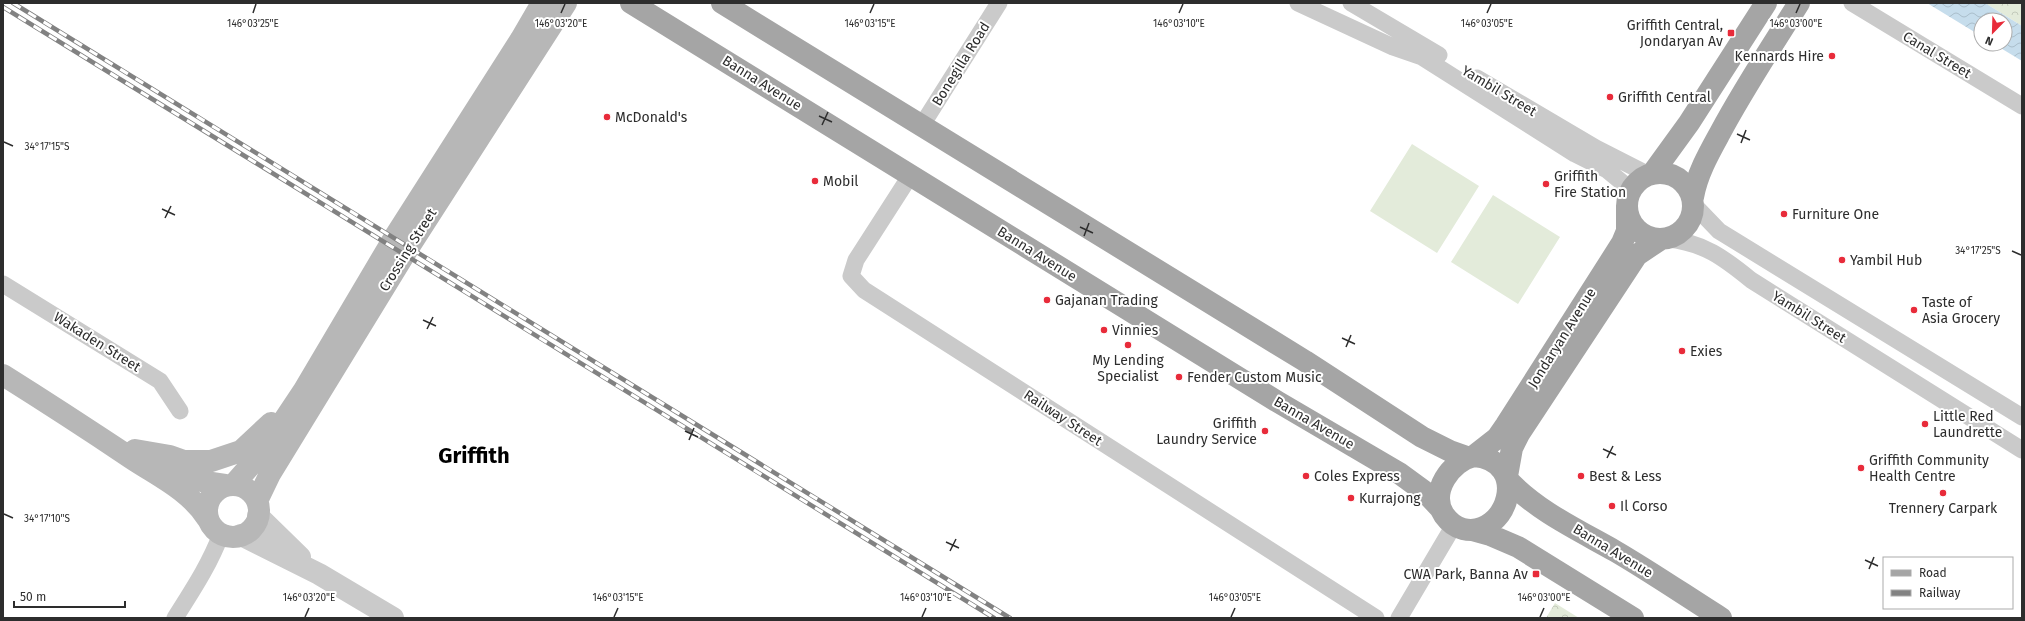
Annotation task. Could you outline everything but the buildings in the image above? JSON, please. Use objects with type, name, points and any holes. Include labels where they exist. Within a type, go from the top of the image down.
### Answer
[{"type":"main road","name":"Crossing Street","points":[[230,485],[264,450],[304,390],[394,238],[521,39],[542,3]]},
{"type":"main road","name":"Crossing Street","points":[[258,509],[270,474],[404,254],[566,3]]},
{"type":"main road","name":"Banna Avenue","points":[[631,3],[1278,402],[1399,472],[1425,492],[1440,508]]},
{"type":"main road","points":[[722,3],[1298,356],[1422,437],[1445,449],[1471,457],[1483,457],[1497,463],[1507,478],[1507,498],[1498,517],[1490,524],[1463,528]]},
{"type":"main road","points":[[1766,3],[1690,123],[1651,174],[1637,182],[1632,188],[1627,204],[1631,222],[1635,228],[1647,236],[1664,239],[1681,232],[1687,226],[1693,212],[1695,183],[1702,168],[1732,110],[1799,3]]},
{"type":"main road","points":[[1651,174],[1667,173],[1674,176],[1686,184],[1693,201]]},
{"type":"main road","name":"Jondaryan Avenue","points":[[1471,457],[1492,443],[1506,425],[1610,262],[1627,231],[1627,204]]},
{"type":"main road","name":"Jondaryan Avenue","points":[[1507,478],[1512,448],[1519,434],[1629,266],[1637,255],[1664,239]]},
{"type":"main road","points":[[3,375],[180,489],[223,529],[250,530],[258,509],[248,490],[230,485],[205,482],[181,473],[90,430]]},
{"type":"main road","name":"Crossing Street","points":[[135,450],[170,456],[184,461],[200,462],[220,459],[241,451],[304,390]]},
{"type":"main road","points":[[1471,457],[1458,463],[1445,478],[1440,493],[1440,508],[1444,514],[1463,528],[1490,535],[1518,546],[1633,618]]},
{"type":"main road","name":"Banna Avenue","points":[[1507,478],[1518,491],[1542,508],[1618,553],[1721,618]]},
{"type":"main road","points":[[223,529],[206,510],[210,498],[218,489],[230,485]]},
{"type":"street","name":"Bonegilla Road","points":[[922,125],[999,3]]},
{"type":"street","name":"Yambil Street","points":[[1298,3],[1393,47],[1422,57],[1575,154],[1607,170],[1624,184],[1627,204]]},
{"type":"street","name":"Yambil Street","points":[[1321,3],[1393,47]]},
{"type":"street","name":"Yambil Street","points":[[1352,3],[1596,148],[1651,174]]},
{"type":"street","name":"Canal Street","points":[[1852,3],[2022,106]]},
{"type":"street","name":"Railway Street","points":[[910,176],[856,260],[852,276],[864,290],[1376,618]]},
{"type":"street","name":"Yambil Street","points":[[1693,201],[1719,231],[2022,417]]},
{"type":"street","name":"Yambil Street","points":[[1664,239],[1688,241],[1717,255],[1751,280],[2022,450]]},
{"type":"street","name":"Wakaden Street","points":[[3,284],[160,381],[180,411]]},
{"type":"street","points":[[1947,404],[1962,381]]},
{"type":"street","points":[[258,509],[284,544],[319,574]]},
{"type":"street","points":[[1399,618],[1463,528]]},
{"type":"street","points":[[175,618],[215,550],[223,529],[319,574],[393,618]]},
{"type":"green space","points":[[1985,3],[2022,3],[2022,26],[2013,20],[2013,12],[1999,12]]},
{"type":"green space","points":[[1412,144],[1479,186],[1437,253],[1370,211]]},
{"type":"green space","points":[[1493,195],[1560,237],[1518,304],[1451,262]]},
{"type":"green space","points":[[1555,603],[1579,618],[1546,618]]},
{"type":"water","points":[[1927,3],[1985,3],[1999,12],[1973,12],[1973,31]]},
{"type":"water","points":[[2013,20],[2022,26],[2022,61],[2007,52],[2013,52]]},
{"type":"railway","points":[[13,3],[1010,618]]},
{"type":"railway","points":[[3,7],[994,618]]},
{"type":"place","name":"Griffith Central, Jondaryan Av","points":[[1731,33]]},
{"type":"place","name":"Kennards Hire","points":[[1832,56]]},
{"type":"place","name":"Griffith Central","points":[[1610,97]]},
{"type":"place","name":"McDonald's","points":[[607,117]]},
{"type":"place","name":"Mobil","points":[[815,181]]},
{"type":"place","name":"Griffith Fire Station","points":[[1546,184]]},
{"type":"place","name":"Furniture One","points":[[1784,214]]},
{"type":"place","name":"Yambil Hub","points":[[1842,260]]},
{"type":"place","name":"Gajanan Trading","points":[[1047,300]]},
{"type":"place","name":"Taste of Asia Grocery","points":[[1914,310]]},
{"type":"place","name":"Vinnies","points":[[1104,330]]},
{"type":"place","name":"My Lending Specialist","points":[[1128,345]]},
{"type":"place","name":"Exies","points":[[1682,351]]},
{"type":"place","name":"Fender Custom Music","points":[[1179,377]]},
{"type":"place","name":"Little Red Laundrette","points":[[1925,424]]},
{"type":"place","name":"Griffith Laundry Service","points":[[1265,431]]},
{"type":"place","name":"Griffith Community Health Centre","points":[[1861,468]]},
{"type":"place","name":"Coles Express","points":[[1306,476]]},
{"type":"place","name":"Best & Less","points":[[1581,476]]},
{"type":"place","name":"Trennery Carpark","points":[[1943,493]]},
{"type":"place","name":"Kurrajong","points":[[1351,498]]},
{"type":"place","name":"Il Corso","points":[[1612,506]]},
{"type":"place","name":"CWA Park, Banna Av","points":[[1536,574]]},
{"type":"district","name":"Griffith","points":[[474,455]]}]
